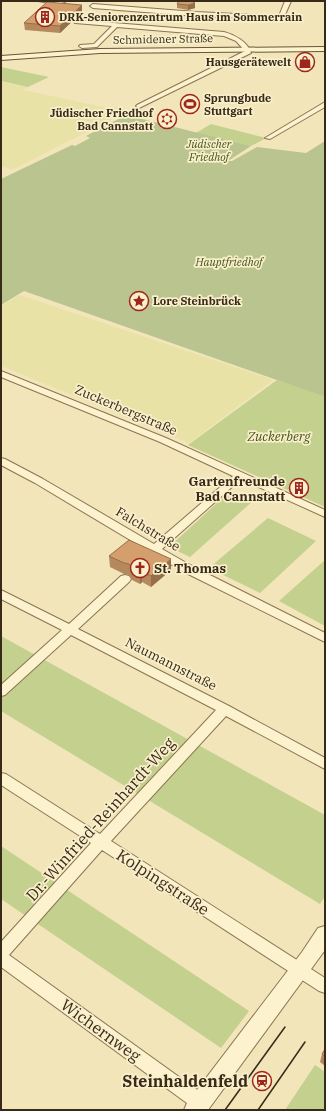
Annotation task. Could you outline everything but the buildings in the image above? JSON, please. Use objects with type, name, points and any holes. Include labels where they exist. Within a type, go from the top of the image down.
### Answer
[{"type":"main road","name":"Schmidener Straße","points":[[1,58],[82,51],[247,51],[263,49],[325,49]]},
{"type":"street","points":[[40,1],[62,3]]},
{"type":"street","points":[[280,17],[288,1]]},
{"type":"street","points":[[96,7],[148,8],[196,14],[298,19]]},
{"type":"street","points":[[85,20],[90,15]]},
{"type":"street","points":[[77,22],[224,34],[235,37],[241,41],[247,51],[139,106]]},
{"type":"street","points":[[82,46],[95,46],[116,25]]},
{"type":"street","points":[[268,138],[325,104]]},
{"type":"street","points":[[318,108],[325,110]]},
{"type":"street","name":"Zuckerbergstraße","points":[[1,374],[163,440],[325,514]]},
{"type":"street","name":"Falchstraße","points":[[1,461],[39,481],[186,568],[325,638]]},
{"type":"street","points":[[155,549],[240,475]]},
{"type":"street","points":[[1,692],[125,579]]},
{"type":"street","name":"Naumannstraße","points":[[1,594],[225,709],[325,764]]},
{"type":"street","name":"Dr.-Winfried-Reinhardt-Weg","points":[[1,953],[101,842],[225,709]]},
{"type":"street","name":"Kolpingstraße","points":[[1,778],[325,986]]},
{"type":"street","points":[[198,1106],[300,970],[325,934]]},
{"type":"street","name":"Wichernweg","points":[[1,958],[198,1106]]},
{"type":"shaded area","points":[[1,82],[28,87],[23,90],[113,109],[116,107],[130,110],[12,170],[1,166]]},
{"type":"shaded area","points":[[20,295],[273,380],[189,443],[1,366],[1,306]]},
{"type":"green space","points":[[1,67],[49,77],[28,87],[1,81]]},
{"type":"green space","name":"Hauptfriedhof","points":[[126,115],[251,146],[228,161],[232,161],[257,147],[306,153],[325,141],[325,397],[24,291],[1,305],[1,179],[72,145],[75,146],[90,138],[86,136]]},
{"type":"green space","points":[[211,124],[266,138],[251,146],[196,133]]},
{"type":"green space","name":"Zuckerberg","points":[[277,380],[325,397],[325,507],[188,445]]},
{"type":"green space","points":[[230,491],[254,500],[190,557],[169,547]]},
{"type":"green space","points":[[268,518],[316,541],[260,593],[209,568]]},
{"type":"green space","points":[[325,560],[325,626],[279,601]]},
{"type":"green space","points":[[1,636],[325,815],[325,896],[320,904],[1,711]]},
{"type":"green space","points":[[1,846],[249,1011],[221,1048],[1,899]]},
{"type":"green space","points":[[315,1065],[325,1072],[325,1110],[285,1110]]},
{"type":"tram line","points":[[225,1110],[285,1027]]},
{"type":"tram line","points":[[258,1110],[305,1042]]},
{"type":"place","name":"DRK-Seniorenzentrum Haus im Sommerrain","points":[[45,17]]},
{"type":"place","name":"Hausgerätewelt","points":[[305,62]]},
{"type":"place","name":"Sprungbude Stuttgart","points":[[190,104]]},
{"type":"place","name":"Jüdischer Friedhof Bad Cannstatt","points":[[167,119]]},
{"type":"place","name":"Lore Steinbrück","points":[[139,301]]},
{"type":"place","name":"Gartenfreunde Bad Cannstatt","points":[[299,488]]},
{"type":"place","name":"St. Thomas","points":[[140,568]]},
{"type":"place","name":"Steinhaldenfeld","points":[[262,1081]]},
{"type":"park label","name":"Jüdischer Friedhof","points":[[209,150]]}]
